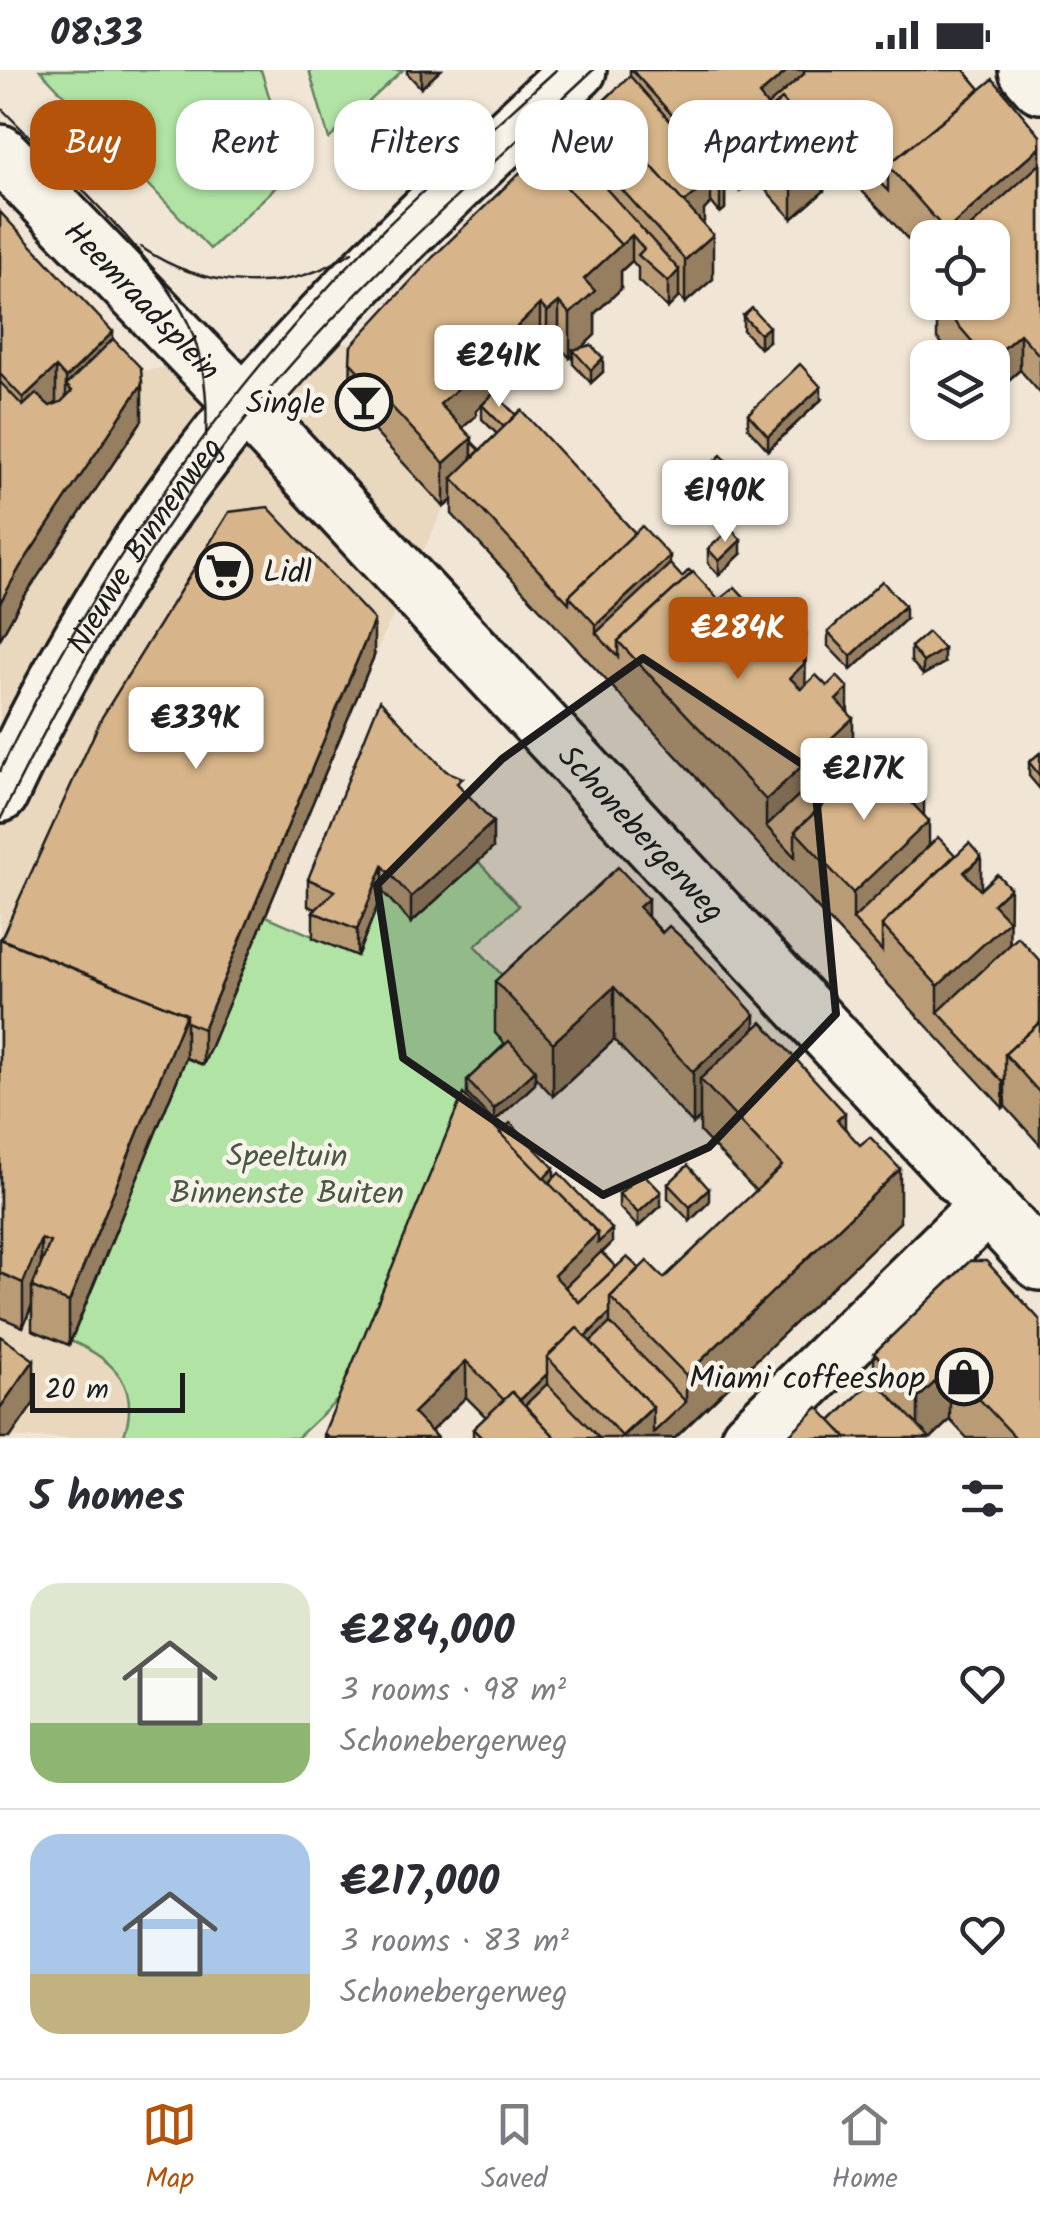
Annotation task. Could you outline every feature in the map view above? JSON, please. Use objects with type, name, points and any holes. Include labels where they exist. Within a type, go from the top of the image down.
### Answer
[{"type":"street","name":"Nieuwe Binnenweg","points":[[0,794],[43,702],[121,572],[244,406],[341,298],[578,70]]},
{"type":"street","points":[[1027,70],[1040,85]]},
{"type":"street","name":"Heemraadsplein","points":[[0,153],[244,406]]},
{"type":"street","name":"Schonebergerweg","points":[[244,406],[1040,1262]]},
{"type":"street","points":[[749,1438],[988,1206]]},
{"type":"highlighted area","points":[[643,658],[814,772],[836,1014],[709,1147],[603,1195],[403,1058],[377,885],[502,759]]},
{"type":"shaded area","points":[[400,335],[476,416],[440,448],[472,482],[444,507],[374,656],[264,915],[71,1341],[107,1358],[123,1378],[131,1411],[123,1438],[0,1438],[0,457],[113,375]]},
{"type":"green space","points":[[40,70],[261,70],[270,100],[176,100],[176,190],[273,190],[210,249],[154,190],[156,100],[68,100]]},
{"type":"green space","points":[[309,70],[403,70],[371,100],[334,100],[334,134],[329,139]]},
{"type":"green space","name":"Speeltuin Binnenste Buiten","points":[[478,861],[519,906],[475,946],[528,1003],[512,1051],[467,1094],[345,1393],[297,1438],[123,1438],[129,1404],[121,1378],[100,1357],[71,1341],[186,1058],[264,915],[357,955],[383,892],[411,923]]},
{"type":"building","points":[[632,70],[788,70],[759,95],[763,100],[668,100],[668,110]]},
{"type":"building","points":[[804,70],[964,70],[980,89],[893,161],[893,100],[774,100]]},
{"type":"building","points":[[630,76],[668,119],[668,185],[648,162],[648,100],[604,100]]},
{"type":"building","points":[[993,79],[1040,136],[1040,147],[958,220],[936,220],[893,171],[893,161]]},
{"type":"building","points":[[648,162],[668,185],[668,190],[673,190],[713,235],[685,260],[622,190],[648,190]]},
{"type":"building","points":[[1040,164],[1040,356],[1020,334],[1010,343],[971,340],[954,320],[1010,320],[1010,220],[978,220]]},
{"type":"building","points":[[515,177],[515,190],[569,190],[621,245],[584,279],[595,291],[570,314],[559,302],[547,312],[540,304],[473,370],[476,373],[440,404],[472,438],[444,463],[350,362],[351,346],[433,257]]},
{"type":"building","points":[[569,190],[607,190],[679,270],[668,282],[638,255],[644,249],[632,235],[621,245]]},
{"type":"building","points":[[672,190],[699,190],[684,203]]},
{"type":"building","points":[[0,212],[113,332],[66,378],[56,367],[23,398],[0,374]]},
{"type":"building","points":[[752,308],[769,327],[760,334],[743,316]]},
{"type":"building","points":[[113,339],[141,368],[142,384],[0,603],[0,382],[23,406],[36,394],[50,406],[61,402],[72,391],[66,385]]},
{"type":"building","points":[[591,345],[603,358],[591,370],[573,350]]},
{"type":"building","points":[[800,364],[821,387],[768,436],[748,414]]},
{"type":"building","points":[[494,393],[516,415],[504,427],[482,405]]},
{"type":"building","points":[[521,410],[635,533],[569,596],[569,603],[452,478]]},
{"type":"building","points":[[472,442],[480,450],[472,458]]},
{"type":"building","points":[[721,455],[733,469],[712,488],[700,475]]},
{"type":"building","points":[[268,507],[374,620],[203,1029],[186,1022],[186,1014],[1,939],[102,717],[229,512]]},
{"type":"building","points":[[642,526],[670,556],[596,625],[569,596]]},
{"type":"building","points":[[731,528],[741,540],[719,561],[708,549]]},
{"type":"building","points":[[670,564],[682,577],[689,570],[692,573],[618,641],[618,657],[596,633]]},
{"type":"building","points":[[693,572],[719,600],[735,587],[747,600],[731,614],[742,626],[758,612],[770,625],[785,611],[806,634],[791,648],[805,663],[790,678],[801,689],[816,675],[827,686],[837,676],[848,688],[836,700],[853,718],[766,800],[618,641]]},
{"type":"building","points":[[882,581],[905,606],[851,656],[828,632]]},
{"type":"building","points":[[928,632],[944,649],[923,662],[911,647]]},
{"type":"building","points":[[380,700],[446,771],[463,778],[457,783],[493,822],[411,897],[383,866],[357,930],[313,912],[335,891],[308,879]]},
{"type":"building","points":[[853,744],[869,762],[795,831],[795,857],[766,826]]},
{"type":"building","points":[[882,750],[894,763],[883,772],[899,789],[910,779],[924,794],[913,804],[929,821],[853,893],[795,831]]},
{"type":"building","points":[[1040,753],[1040,776],[1029,762]]},
{"type":"building","points":[[938,837],[955,855],[882,925],[882,951],[853,919]]},
{"type":"building","points":[[969,843],[981,857],[964,872],[980,890],[997,874],[1010,888],[993,904],[1009,921],[938,986],[882,925]]},
{"type":"building","points":[[618,867],[648,899],[639,907],[662,933],[669,926],[755,1015],[693,1072],[614,987],[553,1043],[495,981]]},
{"type":"building","points":[[1018,937],[1040,961],[1040,1022],[1005,1054],[1003,1082],[938,1012]]},
{"type":"building","points":[[0,939],[186,1014],[69,1302],[32,1287],[50,1242],[41,1239],[23,1283],[0,1273]]},
{"type":"building","points":[[762,1022],[845,1113],[837,1120],[860,1145],[870,1137],[900,1169],[686,1375],[610,1297],[647,1261],[664,1278],[782,1166],[700,1079]]},
{"type":"building","points":[[1040,1022],[1040,1093],[1005,1054]]},
{"type":"building","points":[[509,1041],[535,1070],[494,1109],[467,1080]]},
{"type":"building","points":[[463,1094],[598,1233],[554,1275],[579,1302],[627,1257],[639,1268],[610,1297],[610,1313],[585,1337],[577,1328],[547,1357],[547,1374],[520,1400],[512,1392],[504,1400],[466,1361],[413,1413],[437,1438],[329,1438],[324,1433]]},
{"type":"building","points":[[510,1123],[554,1168],[544,1178],[500,1133]]},
{"type":"building","points":[[688,1165],[709,1189],[690,1207],[668,1184]]},
{"type":"building","points":[[642,1172],[661,1192],[638,1213],[619,1194]]},
{"type":"building","points":[[559,1173],[612,1229],[598,1243],[598,1233],[549,1183]]},
{"type":"building","points":[[601,1252],[616,1267],[579,1302],[565,1287]]},
{"type":"building","points":[[970,1261],[986,1261],[1040,1320],[1040,1438],[1016,1438],[950,1368],[918,1398],[874,1353]]},
{"type":"building","points":[[610,1323],[686,1402],[653,1433],[653,1407],[590,1342]]},
{"type":"building","points":[[577,1328],[653,1407],[622,1436],[547,1357]]},
{"type":"building","points":[[0,1336],[34,1360],[0,1408]]},
{"type":"building","points":[[874,1379],[930,1438],[847,1438],[831,1421]]},
{"type":"building","points":[[547,1384],[599,1438],[556,1438],[525,1405]]},
{"type":"building","points":[[512,1392],[556,1438],[482,1438],[473,1429]]},
{"type":"building","points":[[818,1407],[847,1438],[794,1438],[790,1434]]},
{"type":"tram line","points":[[0,771],[78,626],[169,485],[219,417],[326,289],[383,230],[556,70]]},
{"type":"tram line","points":[[0,820],[114,609],[179,509],[250,413],[372,278],[593,70]]},
{"type":"tram line","points":[[0,107],[106,214],[178,304],[196,343],[202,369],[206,436]]},
{"type":"tram line","points":[[141,247],[191,272],[246,282],[301,276],[352,252]]},
{"type":"place","name":"Single","points":[[364,402]]},
{"type":"place","name":"Lidl","points":[[224,571]]},
{"type":"place","name":"Miami coffeeshop","points":[[964,1377]]}]
